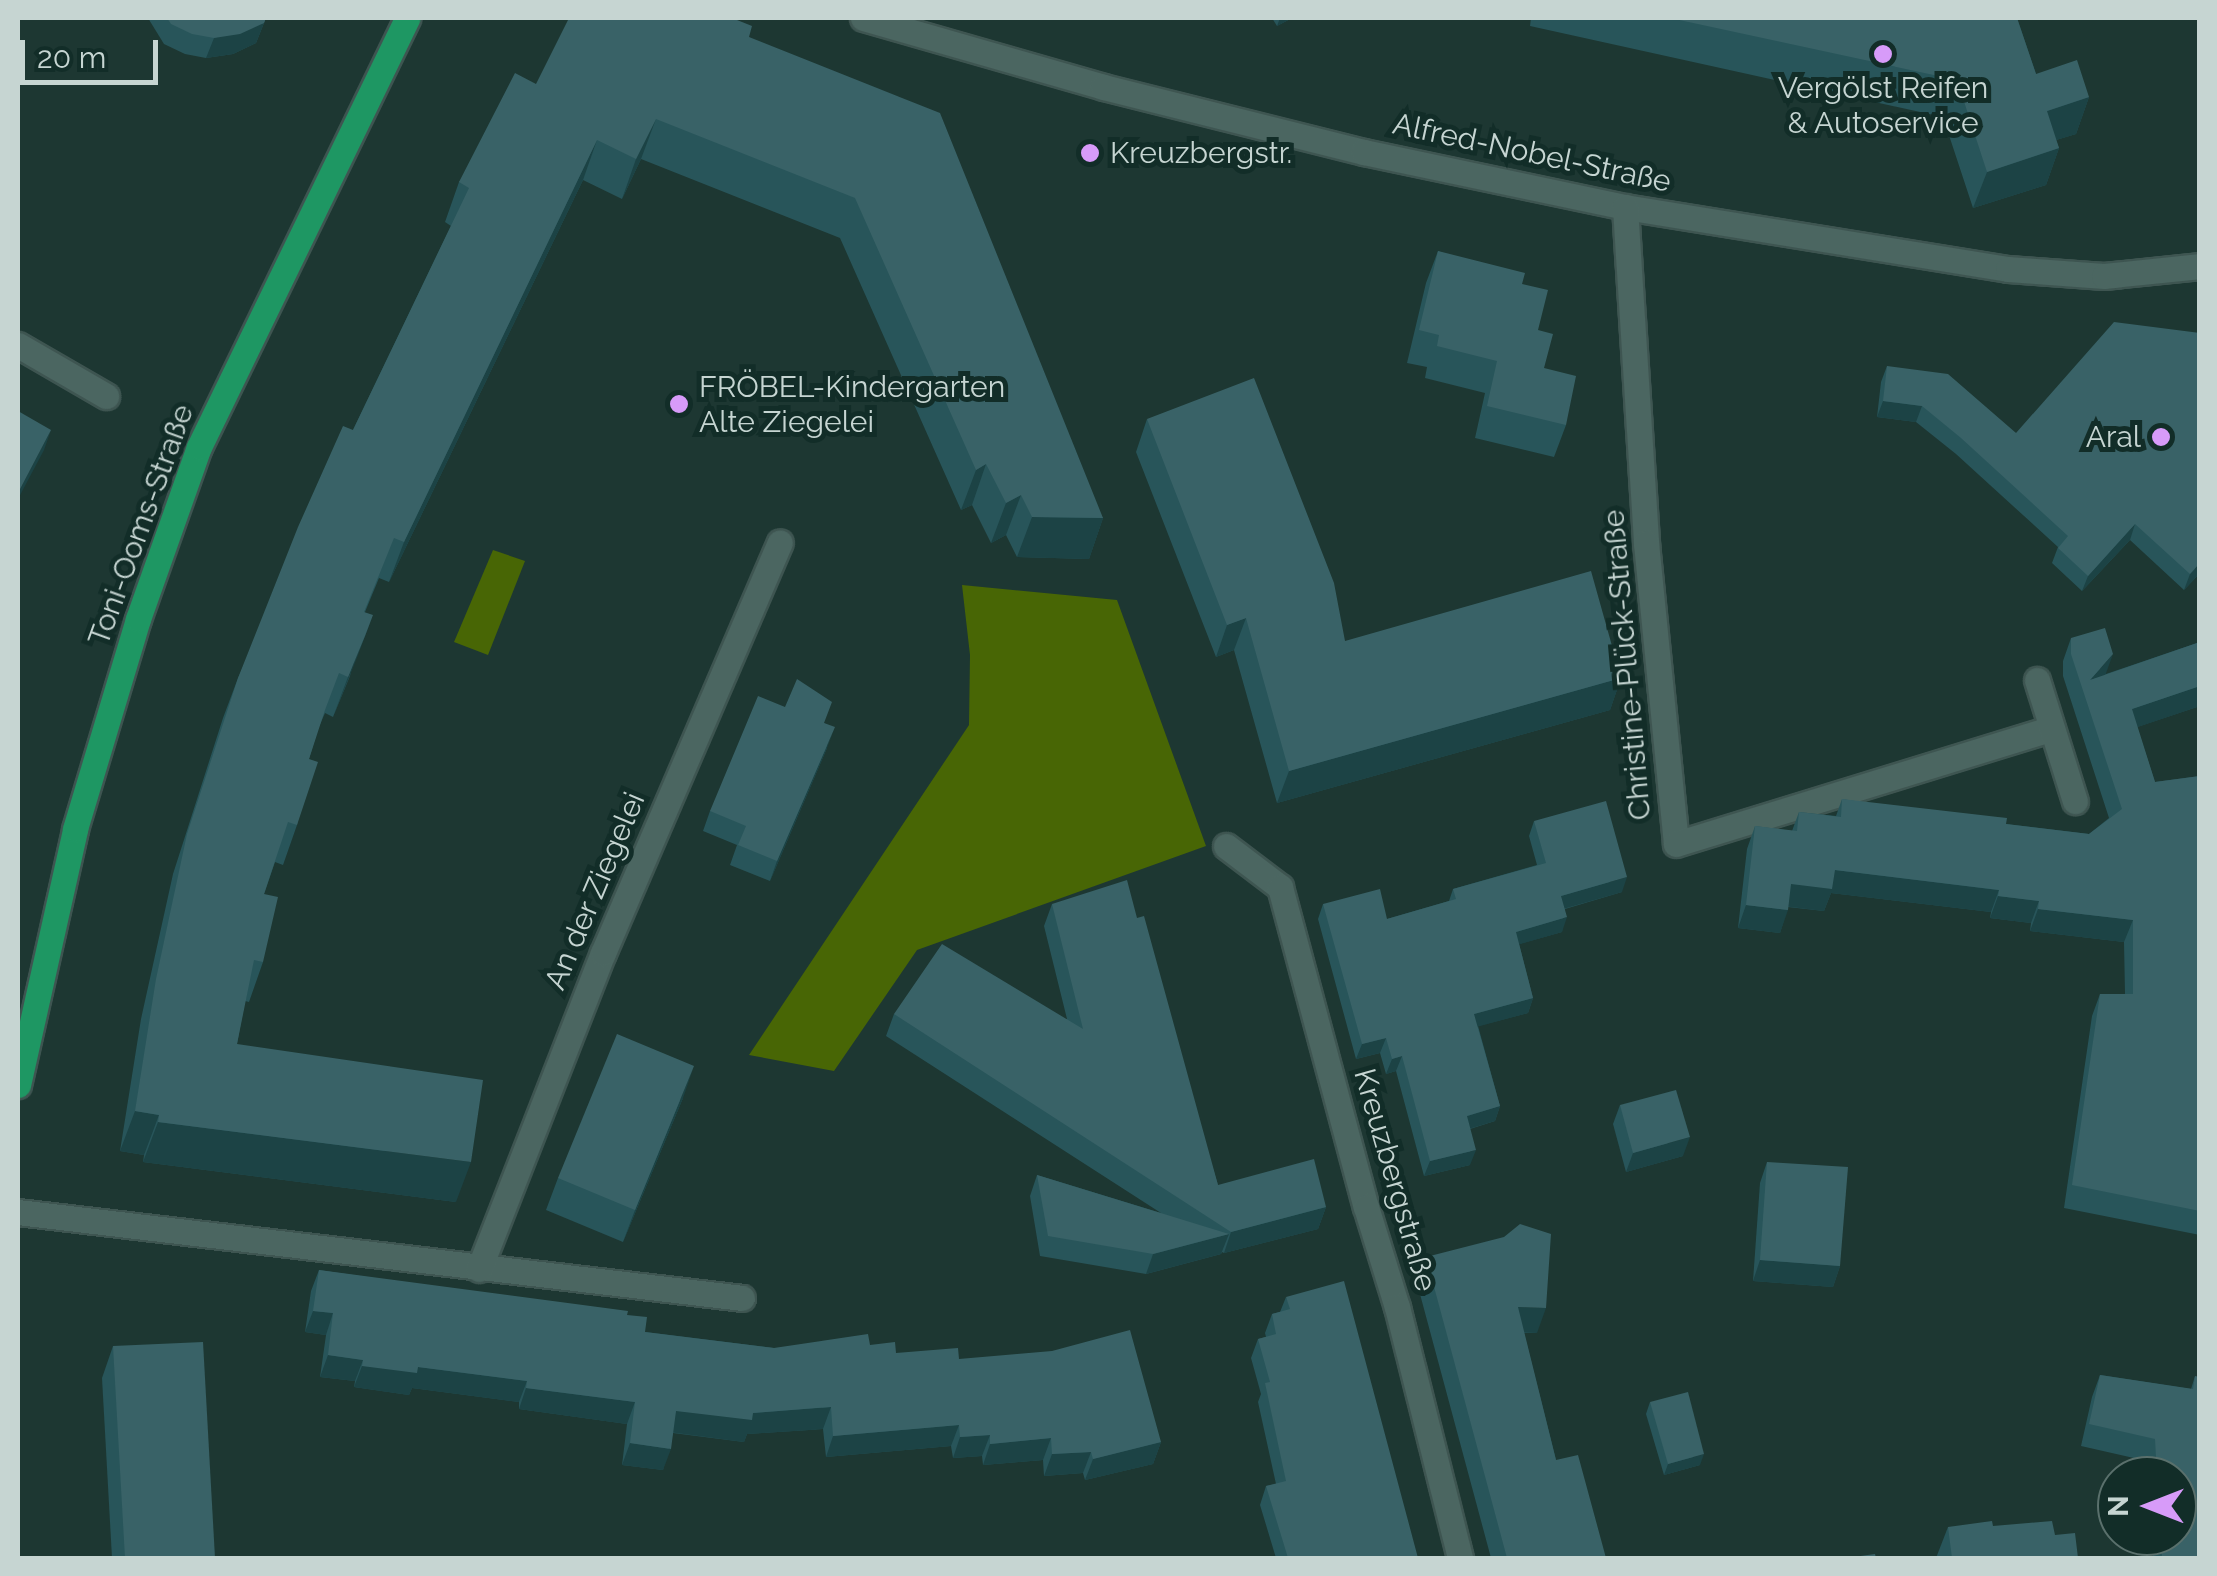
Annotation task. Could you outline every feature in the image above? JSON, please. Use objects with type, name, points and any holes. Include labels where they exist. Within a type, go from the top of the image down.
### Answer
[{"type":"main road","name":"Toni-Ooms-Straße","points":[[18,1085],[75,830],[138,619],[200,447],[407,18]]},
{"type":"street","name":"Alfred-Nobel-Straße","points":[[863,18],[1122,92],[1364,152],[1625,207],[2008,269],[2104,276],[2200,266]]},
{"type":"street","name":"Christine-Plück-Straße","points":[[1625,207],[1646,543],[1676,844],[2052,728]]},
{"type":"street","points":[[18,345],[106,396]]},
{"type":"street","name":"An der Ziegelei","points":[[480,1269],[602,953],[780,542]]},
{"type":"street","points":[[2037,680],[2075,801]]},
{"type":"street","name":"Kreuzbergstraße","points":[[1226,846],[1280,887],[1366,1207],[1397,1306],[1460,1558]]},
{"type":"street","points":[[18,1212],[742,1298]]},
{"type":"green space","points":[[493,550],[525,561],[488,655],[454,642]]},
{"type":"green space","points":[[962,585],[1117,600],[1206,846],[917,950],[834,1071],[749,1055],[969,725],[970,655]]},
{"type":"building","points":[[167,18],[266,18],[264,23],[240,34],[214,38],[192,34]]},
{"type":"building","points":[[569,18],[732,18],[752,26],[749,37],[940,113],[1103,518],[1032,517],[1021,495],[1006,503],[986,464],[976,470],[855,198],[656,119],[636,159],[597,140],[404,542],[394,538],[364,612],[373,615],[348,677],[339,673],[309,759],[318,762],[297,825],[288,822],[264,894],[278,897],[263,962],[254,960],[237,1044],[483,1080],[471,1162],[158,1122],[159,1115],[135,1111],[156,979],[187,834],[238,678],[343,426],[353,430],[469,188],[459,182],[515,73],[536,84]]},
{"type":"building","points":[[1670,18],[2017,18],[2036,74],[2077,60],[2089,97],[2047,111],[2059,148],[1987,172],[1957,80]]},
{"type":"building","points":[[1438,251],[1525,273],[1522,284],[1548,290],[1538,330],[1553,334],[1544,368],[1576,376],[1566,425],[1487,406],[1497,361],[1437,346],[1439,335],[1419,330]]},
{"type":"building","points":[[2114,322],[2200,333],[2200,563],[2190,574],[2135,524],[2088,576],[2058,548],[2068,536],[1961,438],[1922,406],[1883,401],[1887,366],[1948,374],[2016,433]]},
{"type":"building","points":[[1254,378],[1334,583],[1345,641],[1591,571],[1621,678],[1289,771],[1246,618],[1227,625],[1147,419]]},
{"type":"building","points":[[18,411],[51,430],[18,493]]},
{"type":"building","points":[[2105,628],[2113,654],[2090,680],[2200,642],[2200,686],[2132,709],[2155,782],[2200,776],[2200,1211],[2072,1185],[2100,994],[2133,994],[2133,920],[2038,909],[2039,901],[1998,896],[1999,890],[1835,870],[1832,889],[1791,884],[1788,910],[1746,905],[1755,826],[1797,831],[1799,812],[1841,817],[1842,799],[2007,818],[2006,824],[2089,834],[2122,809],[2071,654],[2071,638]]},
{"type":"building","points":[[797,679],[832,702],[824,723],[835,727],[777,861],[738,845],[746,826],[710,811],[758,696],[785,707]]},
{"type":"building","points":[[1606,801],[1627,877],[1561,896],[1567,917],[1516,932],[1533,998],[1474,1014],[1500,1106],[1467,1116],[1476,1150],[1430,1161],[1402,1056],[1392,1059],[1386,1038],[1362,1044],[1323,904],[1380,889],[1387,919],[1456,899],[1453,889],[1546,863],[1534,821]]},
{"type":"building","points":[[1127,880],[1137,918],[1144,916],[1218,1185],[1314,1159],[1326,1207],[1231,1232],[894,1014],[942,944],[1083,1029],[1052,904]]},
{"type":"building","points":[[617,1034],[694,1066],[635,1210],[558,1178]]},
{"type":"building","points":[[1676,1090],[1690,1137],[1633,1153],[1620,1105]]},
{"type":"building","points":[[1767,1162],[1848,1167],[1840,1266],[1760,1260]]},
{"type":"building","points":[[1037,1175],[1229,1234],[1153,1254],[1048,1236]]},
{"type":"building","points":[[1520,1224],[1551,1234],[1546,1308],[1518,1307],[1556,1460],[1578,1455],[1606,1558],[1507,1558],[1426,1257],[1504,1237]]},
{"type":"building","points":[[319,1270],[628,1311],[627,1315],[647,1317],[645,1332],[774,1348],[868,1334],[870,1345],[895,1342],[896,1353],[958,1348],[959,1359],[1052,1351],[1130,1330],[1161,1442],[1093,1459],[1091,1452],[1052,1454],[1051,1438],[990,1444],[990,1435],[960,1437],[959,1425],[833,1436],[831,1407],[753,1413],[752,1420],[676,1411],[671,1449],[630,1443],[635,1402],[526,1388],[527,1381],[418,1367],[417,1373],[362,1366],[363,1360],[328,1355],[333,1313],[313,1311]]},
{"type":"building","points":[[1344,1281],[1418,1558],[1288,1558],[1266,1486],[1286,1481],[1265,1383],[1270,1382],[1258,1339],[1276,1334],[1272,1314],[1290,1309],[1286,1297]]},
{"type":"building","points":[[203,1342],[215,1558],[125,1558],[113,1346]]},
{"type":"building","points":[[2100,1375],[2193,1389],[2195,1376],[2200,1377],[2200,1558],[2162,1556],[2197,1556],[2197,1456],[2156,1456],[2155,1439],[2089,1424]]},
{"type":"building","points":[[1688,1392],[1704,1454],[1668,1464],[1650,1402]]},
{"type":"building","points":[[1992,1521],[1993,1526],[2052,1521],[2055,1535],[2075,1533],[2078,1558],[1952,1558],[1948,1527]]},
{"type":"place","name":"Vergölst Reifen & Autoservice","points":[[1883,54]]},
{"type":"place","name":"Kreuzbergstr.","points":[[1090,153]]},
{"type":"place","name":"FRÖBEL-Kindergarten Alte Ziegelei","points":[[679,404]]},
{"type":"place","name":"Aral","points":[[2161,437]]}]
